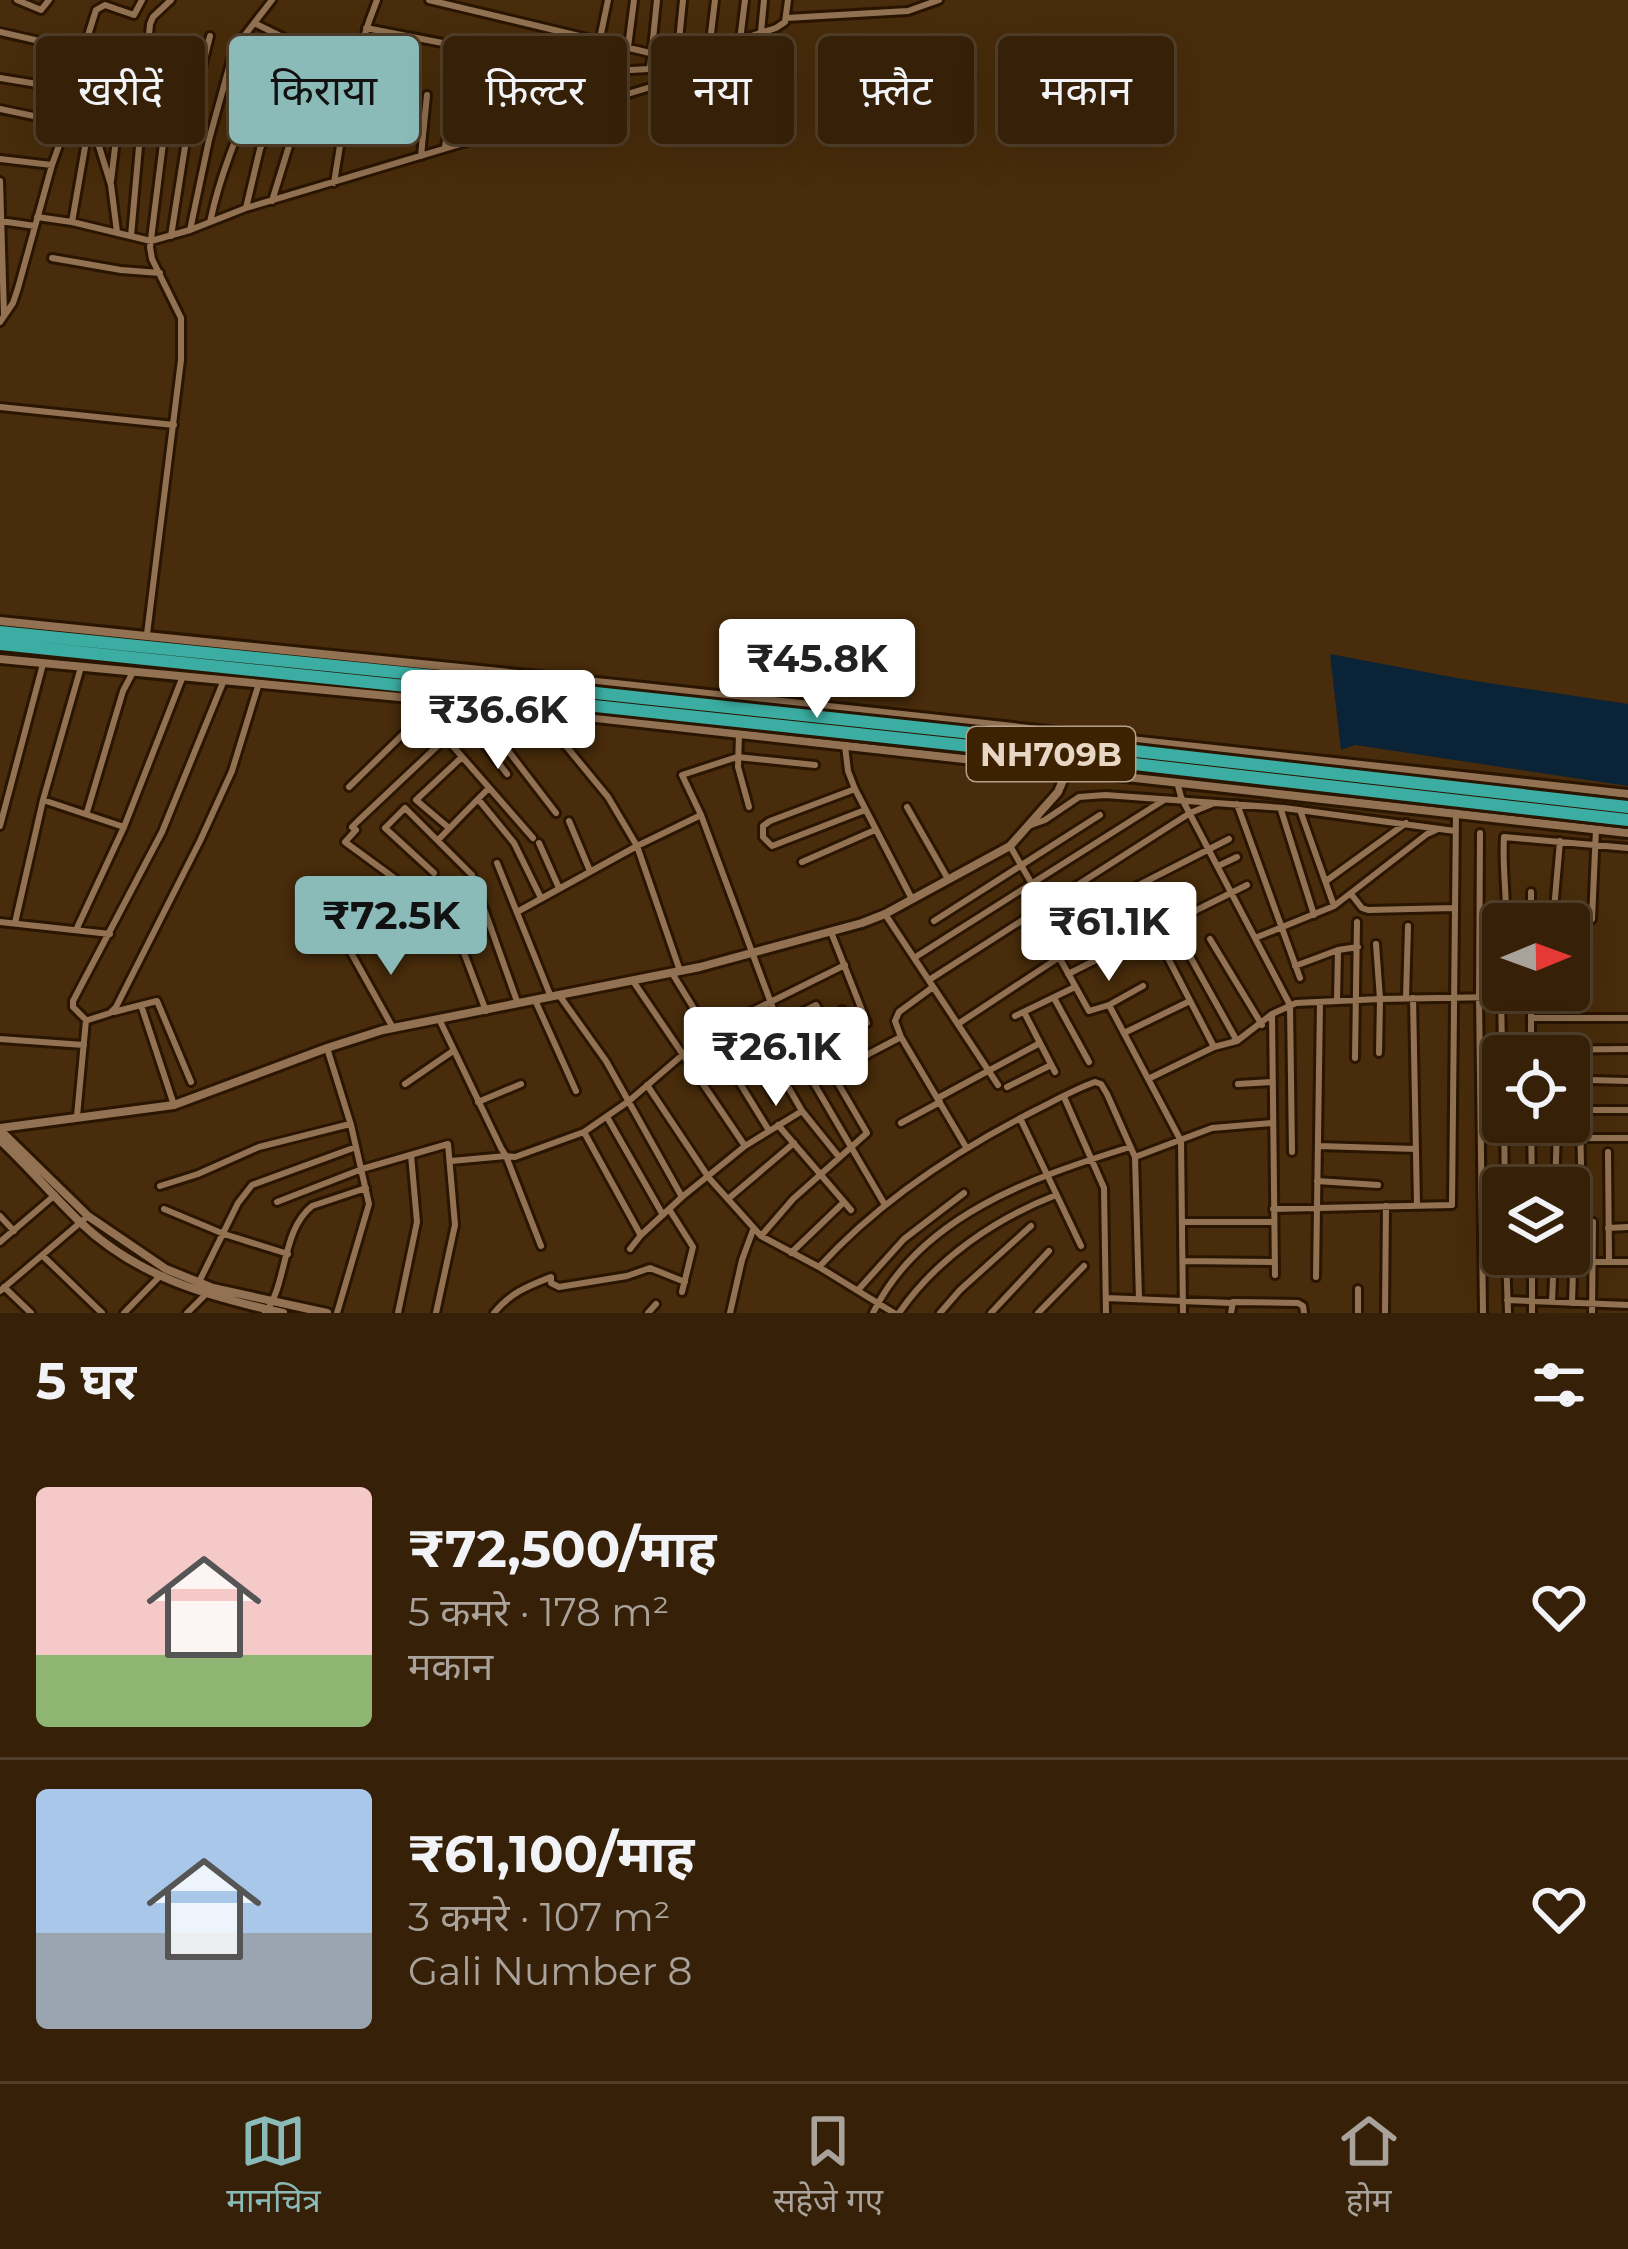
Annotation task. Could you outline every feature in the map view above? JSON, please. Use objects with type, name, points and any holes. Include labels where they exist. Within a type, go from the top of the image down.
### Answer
[{"type":"highway","name":"NH709B","points":[[0,632],[202,645],[473,693],[1074,744],[1628,807]]},
{"type":"highway","name":"NH709B","points":[[0,644],[151,642],[473,693],[1628,820]]},
{"type":"street","points":[[17,0],[41,10],[49,0]]},
{"type":"street","points":[[88,36],[96,10],[103,5],[114,4],[134,14],[142,0]]},
{"type":"street","points":[[131,236],[150,23],[171,0]]},
{"type":"street","points":[[190,230],[231,58],[272,0]]},
{"type":"street","points":[[364,36],[377,0]]},
{"type":"street","points":[[429,0],[583,36]]},
{"type":"street","points":[[601,36],[608,0]]},
{"type":"street","points":[[634,0],[628,47],[650,53]]},
{"type":"street","points":[[627,70],[650,69],[658,0]]},
{"type":"street","points":[[679,36],[683,0]]},
{"type":"street","points":[[711,36],[715,0]]},
{"type":"street","points":[[740,36],[745,0]]},
{"type":"street","points":[[761,34],[764,0]]},
{"type":"street","points":[[754,36],[781,26],[788,0]]},
{"type":"street","points":[[908,0],[908,10]]},
{"type":"street","points":[[786,18],[908,10],[939,0]]},
{"type":"street","points":[[254,23],[280,36]]},
{"type":"street","points":[[366,28],[443,43]]},
{"type":"street","points":[[0,32],[36,40]]},
{"type":"street","points":[[171,236],[190,115],[210,36]]},
{"type":"street","points":[[0,78],[36,84]]},
{"type":"street","points":[[421,156],[428,95]]},
{"type":"street","points":[[0,109],[36,116]]},
{"type":"street","points":[[2,320],[13,303],[60,144]]},
{"type":"street","points":[[72,222],[88,144]]},
{"type":"street","points":[[99,144],[111,184],[117,232]]},
{"type":"street","points":[[111,184],[116,144]]},
{"type":"street","points":[[0,621],[151,642],[181,360],[181,318],[152,259],[163,144]]},
{"type":"street","points":[[210,222],[232,144]]},
{"type":"street","points":[[246,208],[262,144]]},
{"type":"street","points":[[272,201],[290,144]]},
{"type":"street","points":[[334,183],[340,144]]},
{"type":"street","points":[[445,148],[446,144]]},
{"type":"street","points":[[1,221],[72,222],[151,241],[458,144]]},
{"type":"street","points":[[0,159],[52,165]]},
{"type":"street","points":[[0,181],[2,320]]},
{"type":"street","points":[[52,257],[160,273]]},
{"type":"street","points":[[1,274],[22,274]]},
{"type":"street","points":[[0,407],[174,424]]},
{"type":"street","points":[[202,645],[1077,732],[1628,794]]},
{"type":"street","points":[[0,660],[437,701],[452,702],[473,693],[538,712],[1066,774],[1179,792],[1596,837],[1628,848]]},
{"type":"street","points":[[0,826],[43,664]]},
{"type":"street","points":[[15,923],[81,667]]},
{"type":"street","points":[[87,812],[123,692],[134,672]]},
{"type":"street","points":[[76,930],[124,827],[183,676]]},
{"type":"street","points":[[77,1116],[86,1020],[73,1007],[74,1001],[161,832],[224,680]]},
{"type":"street","points":[[110,1013],[208,823],[239,753],[259,683]]},
{"type":"street","points":[[473,693],[556,812]]},
{"type":"street","points":[[349,787],[437,701]]},
{"type":"street","points":[[452,702],[507,774]]},
{"type":"street","points":[[423,712],[536,841],[559,888]]},
{"type":"street","points":[[538,712],[608,797],[637,846],[676,972],[769,1130]]},
{"type":"street","points":[[0,1129],[174,1105],[393,1028],[676,972],[885,914],[1010,846],[1058,792],[1077,732]]},
{"type":"street","points":[[740,734],[737,752],[748,807]]},
{"type":"street","points":[[405,886],[345,842],[356,830],[352,826],[446,738]]},
{"type":"street","points":[[845,748],[855,790],[912,899]]},
{"type":"street","points":[[815,765],[737,752],[682,775],[778,1022],[885,1205]]},
{"type":"street","points":[[449,829],[416,800],[462,757]]},
{"type":"street","points":[[438,840],[489,788]]},
{"type":"street","points":[[855,790],[770,821],[763,826],[764,837],[772,846],[865,810]]},
{"type":"street","points":[[1179,792],[1290,1005],[1292,1152]]},
{"type":"street","points":[[914,958],[1179,792],[1215,802],[1438,829]]},
{"type":"street","points":[[1028,826],[1079,797],[1167,798]]},
{"type":"street","points":[[478,799],[520,852],[541,898]]},
{"type":"street","points":[[43,800],[124,827]]},
{"type":"street","points":[[966,1147],[901,1036],[896,1016],[931,984],[1049,904],[1215,802]]},
{"type":"street","points":[[1237,804],[1300,979]]},
{"type":"street","points":[[908,807],[948,879]]},
{"type":"street","points":[[434,873],[385,828],[405,808],[472,875],[518,1004]]},
{"type":"street","points":[[1280,808],[1314,915]]},
{"type":"street","points":[[1300,810],[1334,905]]},
{"type":"street","points":[[517,912],[701,815]]},
{"type":"street","points":[[934,921],[1100,815]]},
{"type":"street","points":[[568,821],[590,872]]},
{"type":"street","points":[[1256,938],[1334,905],[1426,834],[1456,822]]},
{"type":"street","points":[[1273,1209],[1452,1205],[1456,822]]},
{"type":"street","points":[[1325,882],[1406,824]]},
{"type":"street","points":[[802,862],[875,830]]},
{"type":"street","points":[[1507,903],[1504,837],[1537,831],[1560,841],[1628,832]]},
{"type":"street","points":[[1480,833],[1483,1313]]},
{"type":"street","points":[[1590,921],[1596,837]]},
{"type":"street","points":[[1137,886],[1229,839]]},
{"type":"street","points":[[1554,903],[1560,841]]},
{"type":"street","points":[[1010,846],[1076,946]]},
{"type":"street","points":[[1218,866],[1237,856]]},
{"type":"street","points":[[497,863],[555,996],[606,1060],[682,1197]]},
{"type":"street","points":[[1068,974],[1247,884]]},
{"type":"street","points":[[1063,926],[1114,890]]},
{"type":"street","points":[[1531,892],[1531,903]]},
{"type":"street","points":[[1351,894],[1368,910],[1456,908]]},
{"type":"street","points":[[444,900],[486,1011]]},
{"type":"street","points":[[958,1024],[1143,902]]},
{"type":"street","points":[[885,914],[1003,1086],[1053,1068],[1020,1014],[1076,987]]},
{"type":"street","points":[[0,922],[110,934]]},
{"type":"street","points":[[1355,1058],[1357,922]]},
{"type":"street","points":[[1171,923],[1237,1041]]},
{"type":"street","points":[[1408,926],[1417,1206]]},
{"type":"street","points":[[1154,931],[1214,1047]]},
{"type":"street","points":[[831,932],[867,1022]]},
{"type":"street","points":[[1210,939],[1262,1025]]},
{"type":"street","points":[[1376,944],[1379,1053]]},
{"type":"street","points":[[1295,967],[1358,947]]},
{"type":"street","points":[[349,949],[393,1028]]},
{"type":"street","points":[[1337,1001],[1338,950]]},
{"type":"street","points":[[1059,958],[1090,1012],[1143,986]]},
{"type":"street","points":[[450,1161],[515,1157],[584,1132],[629,1101],[708,1033],[844,965]]},
{"type":"street","points":[[634,981],[745,1146]]},
{"type":"street","points":[[1148,1079],[1237,1041],[1290,1005],[1482,997]]},
{"type":"street","points":[[1054,998],[1089,1062]]},
{"type":"street","points":[[536,1000],[576,1091]]},
{"type":"street","points":[[1124,1033],[1190,1000]]},
{"type":"street","points":[[86,1020],[157,1001],[191,1082]]},
{"type":"street","points":[[1316,1277],[1320,1002]]},
{"type":"street","points":[[775,1099],[745,1043],[816,1005],[834,1038]]},
{"type":"street","points":[[1109,1005],[1181,1142],[1183,1313]]},
{"type":"street","points":[[141,1006],[174,1105]]},
{"type":"street","points":[[842,1010],[866,1056]]},
{"type":"street","points":[[1531,1011],[1531,1035]]},
{"type":"street","points":[[1272,1014],[1275,1275]]},
{"type":"street","points":[[1531,1018],[1628,1018]]},
{"type":"street","points":[[440,1021],[506,1156],[541,1246]]},
{"type":"street","points":[[757,1033],[802,1111],[839,1157]]},
{"type":"street","points":[[832,1073],[901,1036]]},
{"type":"street","points":[[0,1040],[84,1045]]},
{"type":"street","points":[[901,1123],[1040,1043]]},
{"type":"street","points":[[740,1313],[730,1311],[742,1261],[757,1233],[865,1137],[866,1130],[821,1045]]},
{"type":"street","points":[[327,1048],[362,1169],[368,1213],[337,1313]]},
{"type":"street","points":[[1590,1051],[1628,1049]]},
{"type":"street","points":[[405,1084],[454,1052]]},
{"type":"street","points":[[1590,1080],[1628,1081]]},
{"type":"street","points":[[819,1267],[885,1205],[966,1147],[1098,1082],[1136,1157],[1139,1299]]},
{"type":"street","points":[[1238,1084],[1274,1082]]},
{"type":"street","points":[[478,1102],[520,1084]]},
{"type":"street","points":[[647,1084],[709,1178],[757,1233],[896,1313],[939,1264],[1019,1211],[1056,1195]]},
{"type":"street","points":[[1064,1096],[1104,1188],[1106,1313]]},
{"type":"street","points":[[1593,1110],[1628,1110]]},
{"type":"street","points":[[630,1249],[682,1197],[745,1146],[802,1111]]},
{"type":"street","points":[[607,1117],[666,1212],[693,1246],[682,1292]]},
{"type":"street","points":[[1020,1118],[1081,1246]]},
{"type":"street","points":[[1136,1157],[1202,1131],[1273,1123]]},
{"type":"street","points":[[160,1186],[260,1147],[350,1124]]},
{"type":"street","points":[[778,1125],[851,1210]]},
{"type":"street","points":[[0,1129],[85,1220]]},
{"type":"street","points":[[584,1132],[641,1235]]},
{"type":"street","points":[[1590,1138],[1628,1138]]},
{"type":"street","points":[[0,1140],[85,1220],[162,1273],[283,1313]]},
{"type":"street","points":[[727,1199],[794,1143]]},
{"type":"street","points":[[277,1202],[362,1169],[448,1144],[455,1225],[436,1313]]},
{"type":"street","points":[[1318,1146],[1416,1149]]},
{"type":"street","points":[[873,1313],[902,1269],[941,1234],[997,1196],[1046,1174],[1130,1147]]},
{"type":"street","points":[[198,1284],[238,1203],[252,1185],[356,1148]]},
{"type":"street","points":[[1608,1152],[1609,1262]]},
{"type":"street","points":[[398,1313],[417,1222],[411,1155]]},
{"type":"street","points":[[1317,1181],[1378,1185]]},
{"type":"street","points":[[269,1308],[304,1212],[366,1188]]},
{"type":"street","points":[[858,1290],[904,1239],[964,1193]]},
{"type":"street","points":[[0,1242],[56,1195]]},
{"type":"street","points":[[791,1253],[844,1202]]},
{"type":"street","points":[[1385,1313],[1386,1207]]},
{"type":"street","points":[[164,1209],[288,1254]]},
{"type":"street","points":[[0,1216],[14,1231]]},
{"type":"street","points":[[31,1313],[2,1289],[85,1220]]},
{"type":"street","points":[[1182,1222],[1273,1222]]},
{"type":"street","points":[[1592,1309],[1593,1222]]},
{"type":"street","points":[[940,1313],[1031,1226]]},
{"type":"street","points":[[1608,1228],[1628,1227]]},
{"type":"street","points":[[991,1313],[1048,1251]]},
{"type":"street","points":[[43,1256],[101,1313]]},
{"type":"street","points":[[1183,1262],[1274,1262]]},
{"type":"street","points":[[1593,1262],[1628,1262]]},
{"type":"street","points":[[1038,1313],[1084,1266]]},
{"type":"street","points":[[494,1313],[520,1289],[551,1277],[551,1283],[559,1286],[650,1268],[685,1282]]},
{"type":"street","points":[[162,1273],[207,1291]]},
{"type":"street","points":[[124,1313],[162,1273]]},
{"type":"street","points":[[1506,1275],[1508,1313]]},
{"type":"street","points":[[1532,1275],[1532,1313]]},
{"type":"street","points":[[1552,1302],[1553,1275]]},
{"type":"street","points":[[1572,1303],[1573,1275]]},
{"type":"street","points":[[1358,1289],[1358,1313]]},
{"type":"street","points":[[187,1313],[207,1291]]},
{"type":"street","points":[[1106,1298],[1298,1303],[1304,1313]]},
{"type":"street","points":[[232,1313],[242,1300]]},
{"type":"street","points":[[1507,1300],[1572,1303],[1592,1309],[1628,1305]]},
{"type":"street","points":[[1231,1313],[1232,1303]]},
{"type":"street","points":[[648,1313],[656,1304]]},
{"type":"street","points":[[269,1308],[327,1313]]},
{"type":"water","points":[[1330,654],[1628,704],[1628,786],[1355,745],[1341,750]]}]
